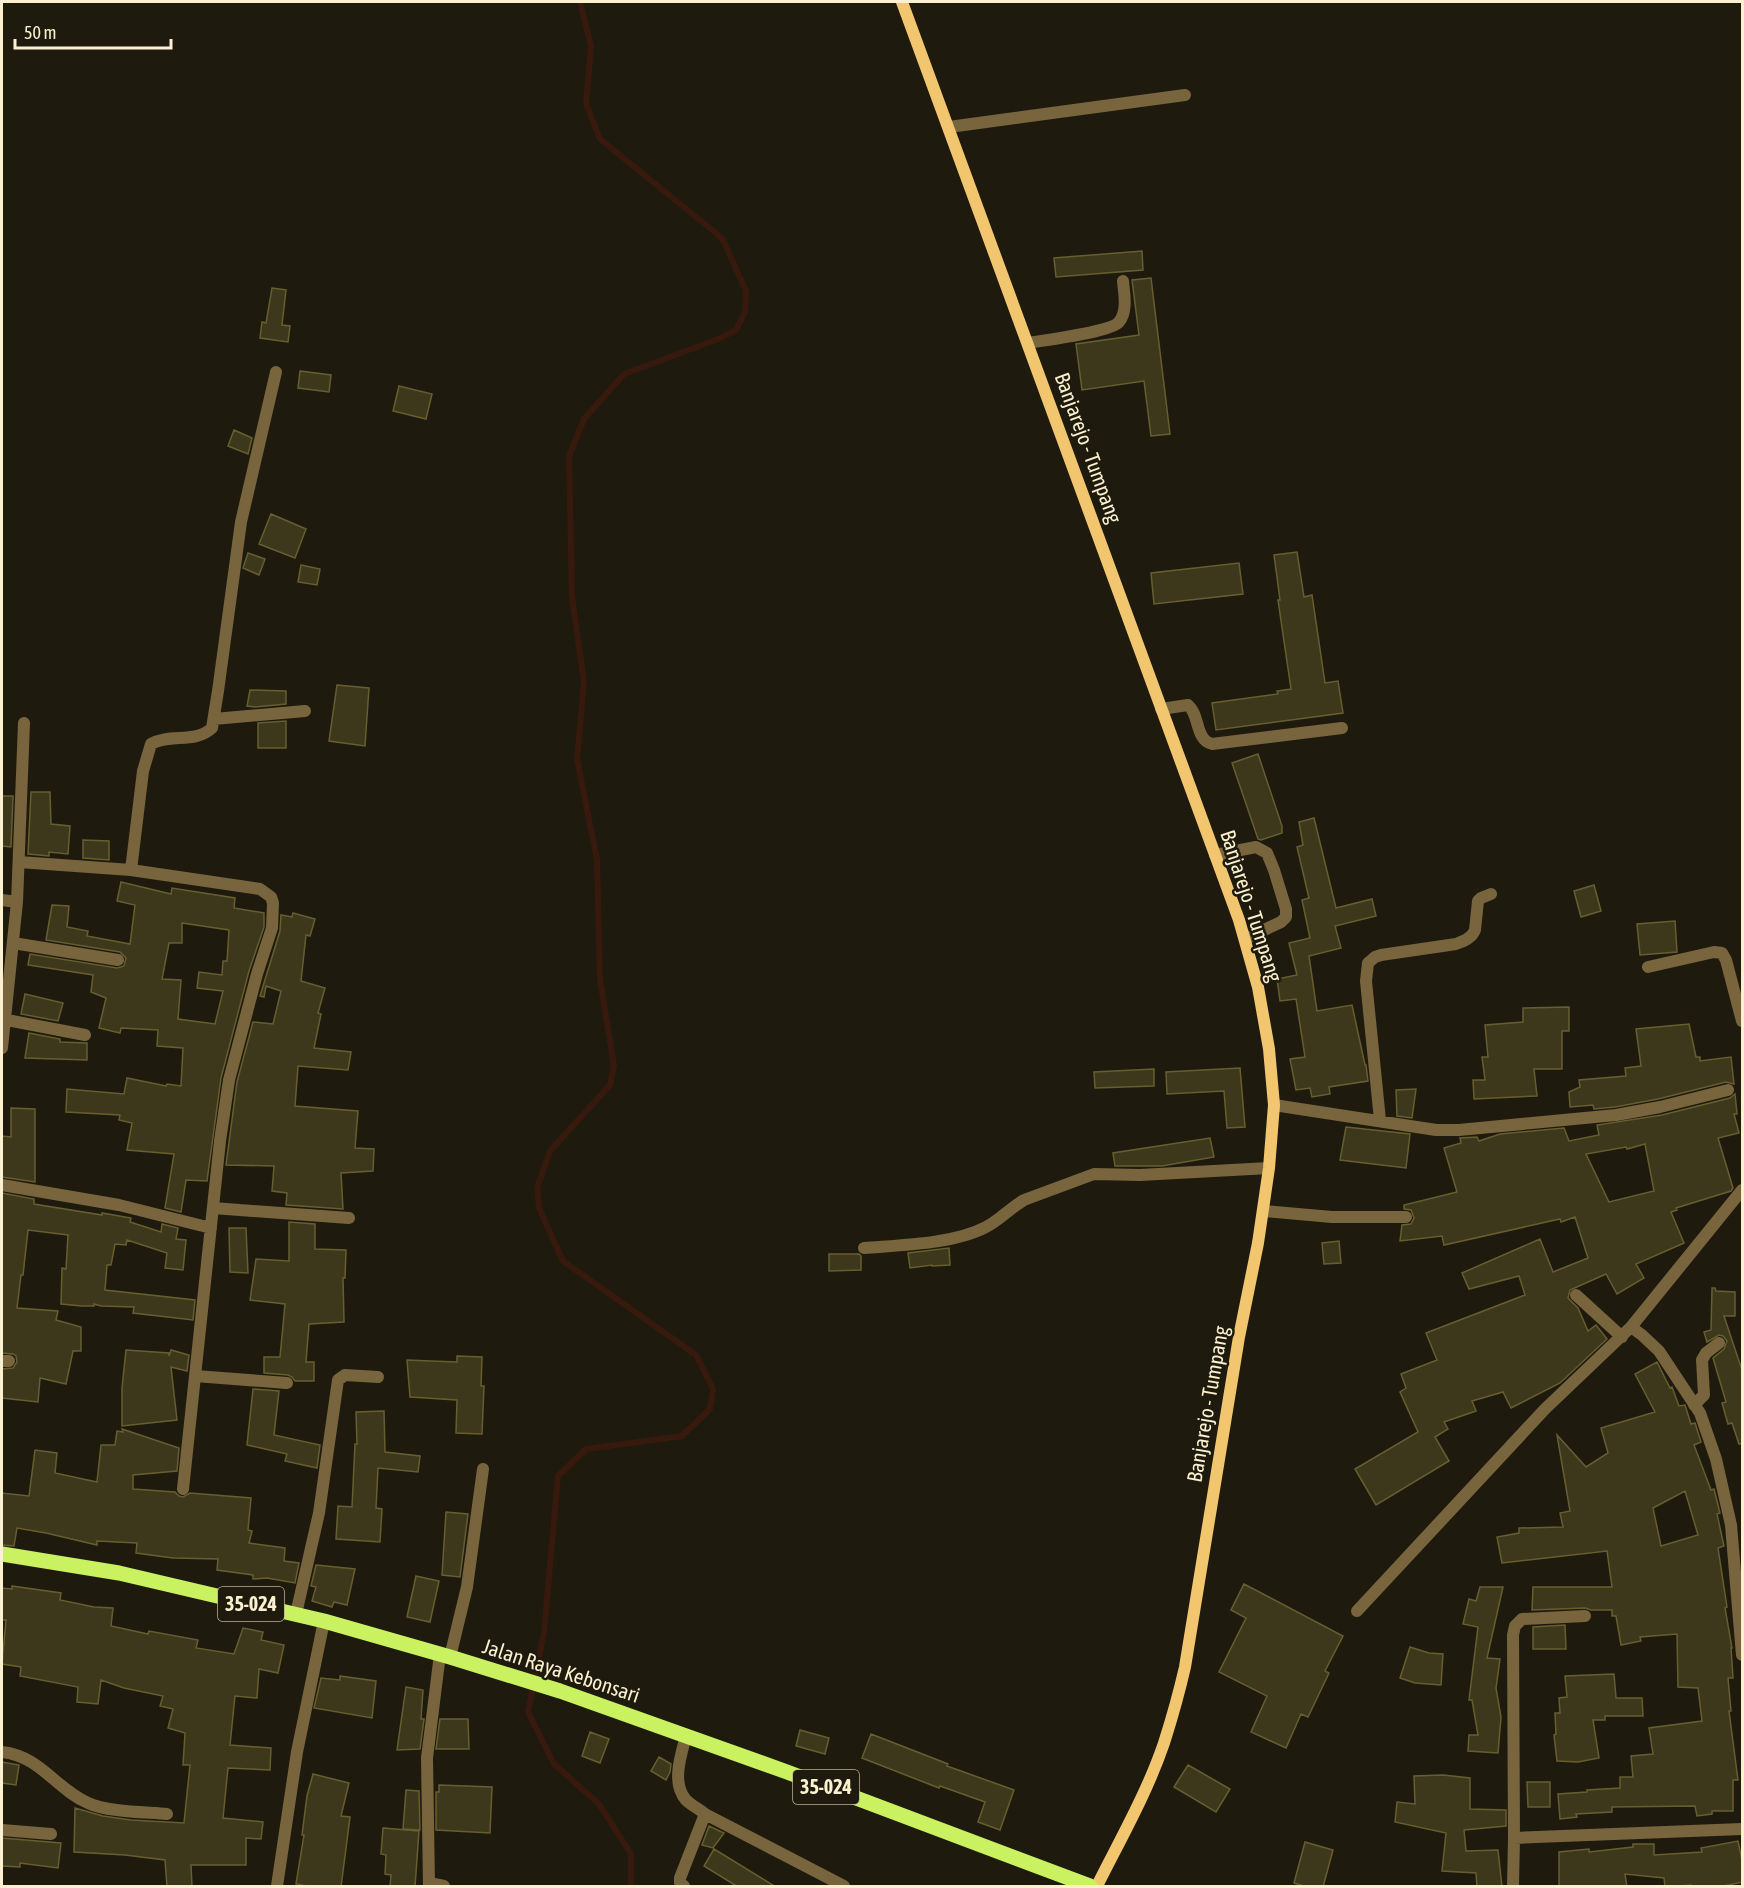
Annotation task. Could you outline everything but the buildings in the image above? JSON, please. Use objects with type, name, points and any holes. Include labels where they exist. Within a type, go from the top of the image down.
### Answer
[{"type":"main road","name":"Banjarejo - Tumpang","points":[[902,2],[1121,594],[1245,939],[1262,1003],[1269,1049],[1274,1105],[1264,1211],[1239,1337],[1179,1694],[1163,1745],[1141,1799],[1097,1887]]},
{"type":"main road","name":"Jalan Raya Kebonsari","points":[[2,1554],[119,1573],[296,1614],[560,1691],[787,1772],[1090,1887]]},
{"type":"street","points":[[949,127],[1185,95]]},
{"type":"street","points":[[1028,343],[1113,327],[1120,321],[1125,307],[1123,281]]},
{"type":"street","points":[[131,870],[143,771],[151,744],[165,738],[201,736],[212,728],[241,522],[276,372]]},
{"type":"street","points":[[1161,709],[1182,704],[1188,705],[1193,710],[1203,740],[1212,744],[1342,728]]},
{"type":"street","points":[[214,719],[305,711]]},
{"type":"street","points":[[2,1048],[3,1020],[17,902],[24,723]]},
{"type":"street","points":[[1215,855],[1256,847],[1267,853],[1274,870],[1286,909],[1286,917],[1281,922],[1245,939]]},
{"type":"street","points":[[19,862],[131,870],[260,890],[271,897],[273,903],[272,928],[229,1080],[183,1489]]},
{"type":"street","points":[[1380,1120],[1366,981],[1368,963],[1378,956],[1456,944],[1467,939],[1475,930],[1478,901],[1491,894]]},
{"type":"street","points":[[2,900],[17,902]]},
{"type":"street","points":[[13,943],[118,960]]},
{"type":"street","points":[[1648,967],[1714,952],[1722,953],[1743,1021]]},
{"type":"street","points":[[3,1020],[85,1035]]},
{"type":"street","points":[[1274,1105],[1436,1130],[1616,1115],[1728,1090]]},
{"type":"street","points":[[864,1248],[953,1238],[974,1232],[994,1222],[1014,1205],[1024,1200],[1094,1174],[1140,1175],[1269,1168]]},
{"type":"street","points":[[2,1185],[119,1205],[211,1228]]},
{"type":"street","points":[[1357,1611],[1545,1409],[1622,1338],[1743,1190]]},
{"type":"street","points":[[213,1209],[349,1218]]},
{"type":"street","points":[[1264,1211],[1332,1218],[1406,1217]]},
{"type":"street","points":[[1576,1295],[1622,1338]]},
{"type":"street","points":[[1631,1327],[1659,1351],[1700,1413],[1716,1459],[1731,1525],[1743,1655]]},
{"type":"street","points":[[1694,1405],[1704,1395],[1702,1360],[1706,1353],[1719,1343]]},
{"type":"street","points":[[296,1614],[319,1513],[340,1377],[345,1375],[378,1377]]},
{"type":"street","points":[[195,1376],[287,1383]]},
{"type":"street","points":[[444,1887],[429,1885],[427,1758],[445,1656],[467,1587],[483,1469]]},
{"type":"street","points":[[1513,1887],[1513,1635],[1515,1626],[1522,1620],[1585,1617]]},
{"type":"street","points":[[277,1887],[297,1752],[324,1621]]},
{"type":"street","points":[[686,1736],[679,1764],[679,1786],[686,1800],[705,1814],[844,1887]]},
{"type":"street","points":[[2,1752],[11,1753],[32,1762],[77,1797],[90,1804],[167,1814]]},
{"type":"street","points":[[684,1887],[680,1880],[684,1865],[705,1814]]},
{"type":"street","points":[[1514,1838],[1743,1829]]},
{"type":"street","points":[[2,1830],[51,1834]]},
{"type":"waterway","points":[[580,2],[591,46],[586,104],[600,139],[722,238],[746,291],[745,312],[736,330],[624,374],[584,419],[569,456],[572,597],[584,682],[577,759],[597,860],[600,979],[614,1066],[610,1085],[550,1151],[537,1188],[539,1208],[563,1261],[696,1355],[713,1389],[710,1409],[682,1436],[586,1449],[558,1476],[544,1632],[528,1712],[554,1764],[599,1804],[631,1854],[631,1886]]}]
